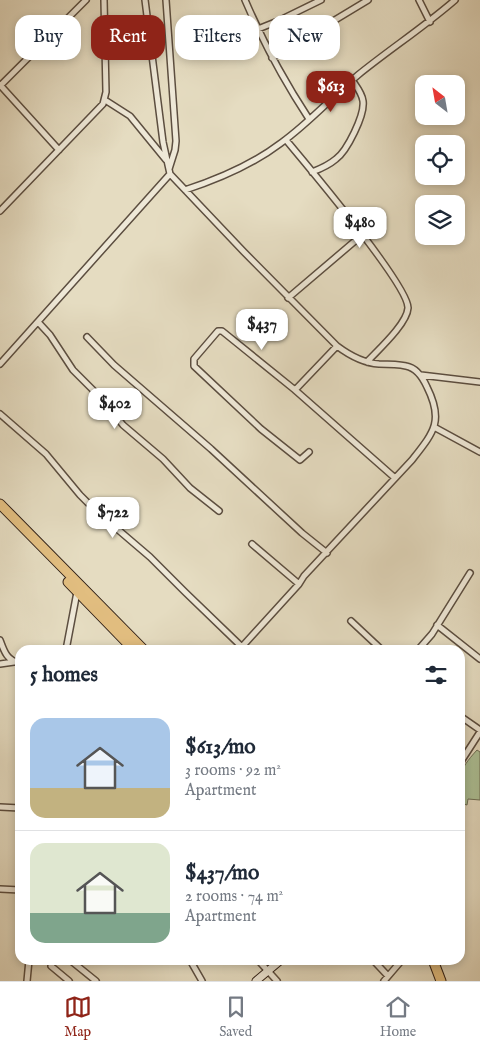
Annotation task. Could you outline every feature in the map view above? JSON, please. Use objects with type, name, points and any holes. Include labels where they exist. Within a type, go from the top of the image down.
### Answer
[{"type":"highway","points":[[0,504],[139,645]]},
{"type":"highway","points":[[0,512],[129,645]]},
{"type":"highway","points":[[434,965],[440,981]]},
{"type":"street","points":[[60,150],[0,85],[86,0]]},
{"type":"street","points":[[0,211],[60,150],[105,100],[104,0]]},
{"type":"street","points":[[145,0],[163,142],[169,172],[288,298],[336,346],[349,355],[367,362],[406,366],[421,375],[480,382]]},
{"type":"street","points":[[0,364],[169,172],[176,150],[176,141],[166,0]]},
{"type":"street","points":[[245,0],[252,15]]},
{"type":"street","points":[[259,29],[321,0]]},
{"type":"street","points":[[340,17],[368,0]]},
{"type":"street","points":[[419,0],[430,22]]},
{"type":"street","points":[[185,190],[241,169],[286,140],[377,59],[430,22],[455,0]]},
{"type":"street","points":[[259,31],[269,52]]},
{"type":"street","points":[[273,60],[309,119]]},
{"type":"street","points":[[312,172],[336,160],[348,144],[362,111],[363,103],[359,90],[352,80]]},
{"type":"street","points":[[105,100],[130,116],[167,162]]},
{"type":"street","points":[[286,140],[362,235],[395,279],[406,299],[408,309],[404,320],[367,362]]},
{"type":"street","points":[[288,298],[362,235]]},
{"type":"street","points":[[38,322],[50,335],[73,370],[104,401],[123,425],[163,459],[190,488],[219,511]]},
{"type":"street","points":[[309,452],[300,460],[261,429],[194,366],[192,362],[220,330],[295,390],[395,478]]},
{"type":"street","points":[[87,337],[114,365],[211,449],[302,533],[327,553]]},
{"type":"street","points":[[295,390],[336,346]]},
{"type":"street","points":[[244,645],[425,443],[434,427],[437,410],[421,375]]},
{"type":"street","points":[[0,414],[46,454],[95,510],[150,557],[238,645]]},
{"type":"street","points":[[434,427],[480,452]]},
{"type":"street","points":[[252,544],[299,584]]},
{"type":"street","points":[[422,645],[432,634],[470,573]]},
{"type":"street","points":[[67,645],[77,591]]},
{"type":"street","points":[[351,621],[377,645]]},
{"type":"street","points":[[437,625],[462,645]]},
{"type":"street","points":[[0,640],[5,654],[15,662]]},
{"type":"street","points":[[465,647],[480,659]]},
{"type":"street","points":[[0,664],[15,663]]},
{"type":"street","points":[[465,720],[480,731],[465,755]]},
{"type":"street","points":[[0,808],[15,808]]},
{"type":"street","points":[[0,889],[15,890]]},
{"type":"street","points":[[27,981],[29,965]]},
{"type":"street","points":[[52,965],[69,981]]},
{"type":"street","points":[[76,965],[96,981]]},
{"type":"street","points":[[193,965],[202,981]]},
{"type":"street","points":[[263,965],[277,981]]},
{"type":"street","points":[[256,981],[275,965]]},
{"type":"street","points":[[378,965],[388,976]]},
{"type":"street","points":[[384,981],[398,965]]},
{"type":"green space","points":[[477,750],[480,752],[480,800],[468,799],[467,805],[465,804],[466,764]]}]
